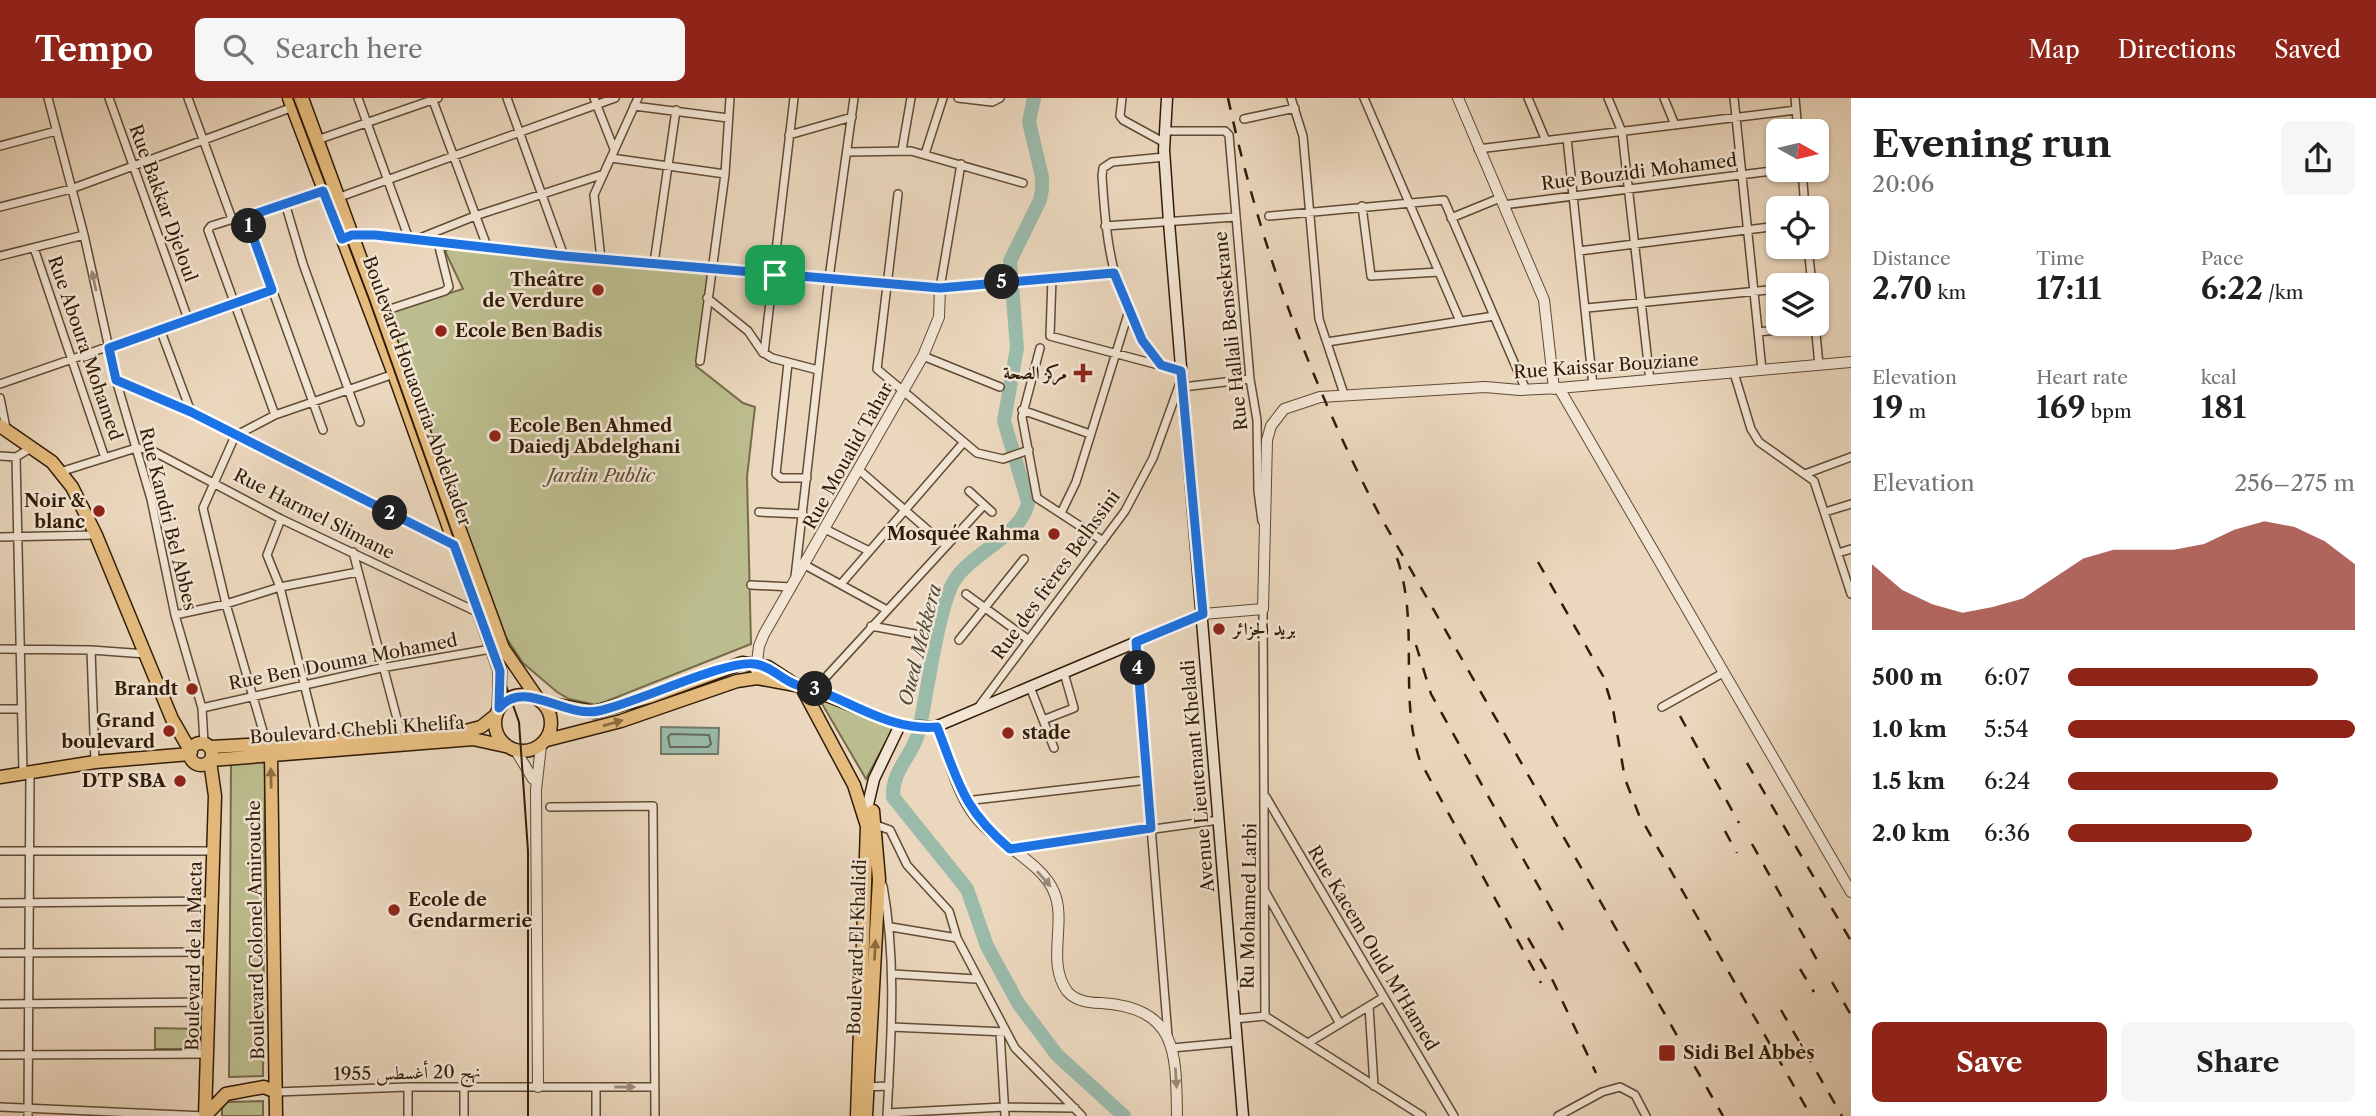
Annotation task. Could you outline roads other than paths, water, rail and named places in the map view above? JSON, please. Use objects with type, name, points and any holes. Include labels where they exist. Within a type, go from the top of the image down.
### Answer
[{"type":"main road","name":"Avenue Lieutenant Kheladi","points":[[1167,98],[1165,157],[1169,222],[1243,1116]]},
{"type":"main road","name":"Boulevard Houaouria Abdelkader","points":[[295,101],[317,140],[347,237],[477,612],[496,652]]},
{"type":"main road","name":"Boulevard Houaouria Abdelkader","points":[[295,101],[323,191],[381,312],[496,652]]},
{"type":"main road","points":[[3,428],[32,448],[60,472],[72,487],[148,654],[173,719],[200,754]]},
{"type":"main road","points":[[0,777],[95,762],[269,750],[318,740],[468,731],[485,724],[514,696],[526,695],[540,701],[594,712],[660,699],[703,686],[757,678],[815,689],[903,726],[936,727],[1203,614]]},
{"type":"main road","points":[[496,652],[551,716],[550,733],[544,743]]},
{"type":"main road","points":[[496,652],[501,678],[497,735],[511,748],[527,752],[544,743],[621,721],[660,699]]},
{"type":"main road","points":[[703,686],[742,663],[768,667],[798,685],[871,814]]},
{"type":"main road","points":[[857,1116],[863,1088],[867,837],[877,772],[903,726]]},
{"type":"main road","name":"Boulevard Chebli Khelifa","points":[[269,750],[473,739],[511,748]]},
{"type":"main road","name":"Boulevard Colonel Amirouche","points":[[269,750],[276,1116]]},
{"type":"main road","name":"Boulevard de la Macta","points":[[200,754],[215,796],[209,1073],[205,1116]]},
{"type":"main road","points":[[871,814],[877,772]]},
{"type":"main road","name":"Boulevard El Khalidi","points":[[866,1116],[863,1088],[878,858],[871,814]]},
{"type":"main road","points":[[209,1073],[226,1094]]},
{"type":"main road","points":[[205,1116],[226,1094],[264,1087],[276,1092]]},
{"type":"street","name":"Rue Kandri Bel Abbes","points":[[48,98],[84,235],[116,380],[151,499],[175,615],[201,708],[200,754]]},
{"type":"street","name":"Rue Bakkar Djeloul","points":[[109,98],[188,319]]},
{"type":"street","points":[[188,98],[232,219]]},
{"type":"street","points":[[358,98],[388,181],[413,239]]},
{"type":"street","points":[[507,98],[564,256]]},
{"type":"street","points":[[337,198],[454,157],[595,102],[615,98]]},
{"type":"street","points":[[601,259],[594,205],[601,175],[638,98]]},
{"type":"street","points":[[699,361],[724,174],[730,98]]},
{"type":"street","points":[[764,354],[794,98]]},
{"type":"street","points":[[751,585],[793,586],[829,278],[854,98]]},
{"type":"street","points":[[902,150],[911,98]]},
{"type":"street","points":[[925,154],[943,98]]},
{"type":"street","points":[[958,98],[992,102],[1000,98]]},
{"type":"street","points":[[1122,98],[1122,118],[1165,137]]},
{"type":"street","points":[[1291,98],[1303,136],[1317,305],[1344,394]]},
{"type":"street","points":[[1364,98],[1460,321]]},
{"type":"street","points":[[1458,98],[1544,300],[1556,389],[1851,892]]},
{"type":"street","points":[[1528,98],[1546,141]]},
{"type":"street","points":[[1608,98],[1622,131],[1650,381]]},
{"type":"street","points":[[1664,98],[1675,125]]},
{"type":"street","points":[[1734,98],[1762,370]]},
{"type":"street","points":[[1795,98],[1797,119]]},
{"type":"street","points":[[317,140],[367,125],[435,99],[474,216],[488,248]]},
{"type":"street","points":[[0,207],[71,189],[203,142],[295,101]]},
{"type":"street","points":[[595,102],[614,149]]},
{"type":"street","points":[[634,106],[728,118]]},
{"type":"street","points":[[1244,119],[1295,108]]},
{"type":"street","points":[[654,263],[676,110]]},
{"type":"street","points":[[1478,149],[1796,110]]},
{"type":"street","points":[[789,135],[852,117]]},
{"type":"street","points":[[0,146],[56,131]]},
{"type":"street","name":"Rue Hallali Bensekrane","points":[[1165,137],[1227,131],[1250,379],[1257,420],[1258,491],[1263,529]]},
{"type":"street","points":[[1567,138],[1587,308],[1593,386]]},
{"type":"street","points":[[848,152],[902,150],[925,154],[1023,183]]},
{"type":"street","points":[[1161,365],[1142,340],[1114,273],[1105,226],[1102,176],[1106,164],[1165,157]]},
{"type":"street","points":[[611,158],[724,174]]},
{"type":"street","points":[[940,288],[961,164]]},
{"type":"street","name":"Rue Bouzidi Mohamed","points":[[1451,218],[1501,202],[1574,196],[1766,172]]},
{"type":"street","points":[[413,239],[474,216],[601,175]]},
{"type":"street","points":[[275,415],[236,303],[209,236],[211,226],[323,191]]},
{"type":"street","points":[[898,194],[877,369],[981,455],[1003,459],[1026,451]]},
{"type":"street","points":[[1269,216],[1442,199],[1526,390]]},
{"type":"street","points":[[285,203],[303,264],[360,422]]},
{"type":"street","points":[[1362,206],[1370,276],[1439,272]]},
{"type":"street","points":[[246,217],[323,430]]},
{"type":"street","points":[[1105,226],[1235,217]]},
{"type":"street","points":[[1579,251],[1766,228]]},
{"type":"street","points":[[0,256],[84,235]]},
{"type":"street","points":[[347,237],[413,239],[564,256],[940,288],[1114,273]]},
{"type":"street","points":[[381,312],[445,291],[449,287],[438,243]]},
{"type":"street","name":"Rue Aboura Mohamed","points":[[34,248],[106,458]]},
{"type":"street","points":[[1052,278],[1049,335],[1161,365],[1182,378],[1250,379]]},
{"type":"street","name":"Rue Moualid Tahar","points":[[755,664],[764,634],[923,356],[939,317],[940,288]]},
{"type":"street","points":[[0,384],[272,290]]},
{"type":"street","points":[[1587,308],[1766,290]]},
{"type":"street","points":[[707,298],[754,338],[764,354],[818,370]]},
{"type":"street","points":[[1062,511],[1076,482],[1129,313]]},
{"type":"street","points":[[1327,342],[1494,316]]},
{"type":"street","points":[[160,330],[191,412]]},
{"type":"street","points":[[1758,331],[1766,330]]},
{"type":"street","points":[[1816,336],[1819,365]]},
{"type":"street","points":[[1040,348],[1022,410],[1026,451],[1038,500],[1062,511],[1103,541]]},
{"type":"street","points":[[923,356],[1000,387]]},
{"type":"street","name":"Rue Kaissar Bouziane","points":[[1263,609],[1265,454],[1271,426],[1284,409],[1320,397],[1344,394],[1485,387],[1556,389],[1851,362]]},
{"type":"street","points":[[788,363],[776,474],[781,478],[807,478]]},
{"type":"street","points":[[1734,373],[1751,429],[1759,442],[1814,481],[1851,594]]},
{"type":"street","points":[[269,750],[202,514],[235,436],[275,415],[349,392],[394,374]]},
{"type":"street","name":"Rue des frères Belhssini","points":[[976,710],[1125,511],[1153,458],[1182,378]]},
{"type":"street","points":[[116,380],[191,412],[454,545]]},
{"type":"street","points":[[0,398],[3,428]]},
{"type":"street","points":[[1022,410],[1090,434]]},
{"type":"street","points":[[841,584],[964,442]]},
{"type":"street","points":[[0,456],[16,457],[32,448]]},
{"type":"street","points":[[60,472],[136,448]]},
{"type":"street","name":"Rue Harmel Slimane","points":[[136,448],[156,452],[281,519],[477,612]]},
{"type":"street","points":[[16,457],[20,709],[27,773],[30,851],[28,1112]]},
{"type":"street","points":[[1805,474],[1851,457]]},
{"type":"street","points":[[858,469],[946,546]]},
{"type":"street","points":[[969,491],[992,512]]},
{"type":"street","points":[[1825,512],[1851,504]]},
{"type":"street","points":[[815,689],[984,505]]},
{"type":"street","points":[[759,512],[803,514]]},
{"type":"street","points":[[281,519],[267,551],[280,587],[318,740]]},
{"type":"street","points":[[825,528],[869,551]]},
{"type":"street","points":[[0,537],[96,535]]},
{"type":"street","points":[[1838,553],[1851,549]]},
{"type":"street","points":[[353,552],[381,668],[401,734]]},
{"type":"street","points":[[960,640],[1024,559]]},
{"type":"street","points":[[805,565],[887,610]]},
{"type":"street","points":[[175,615],[226,604],[280,587],[358,572]]},
{"type":"street","points":[[967,594],[1029,640]]},
{"type":"street","points":[[1203,614],[1263,609]]},
{"type":"street","name":"Ru Mohamed Larbi","points":[[1263,609],[1265,1016]]},
{"type":"street","points":[[871,626],[915,634]]},
{"type":"street","points":[[1136,642],[1177,1116]]},
{"type":"street","points":[[0,649],[148,654]]},
{"type":"street","points":[[91,650],[95,762]]},
{"type":"street","name":"Rue Ben Douma Mohamed","points":[[201,708],[381,668],[496,652]]},
{"type":"street","points":[[755,664],[757,678]]},
{"type":"street","points":[[1043,720],[1074,708],[1064,673]]},
{"type":"street","points":[[1662,707],[1723,673]]},
{"type":"street","points":[[1030,687],[1054,748]]},
{"type":"street","points":[[0,709],[20,709]]},
{"type":"street","points":[[936,727],[965,801],[985,828],[1038,871],[1055,893],[1059,970],[1069,993],[1081,1001],[1125,1005],[1142,1010],[1155,1021],[1170,1045]]},
{"type":"street","points":[[538,1087],[536,790],[544,743]]},
{"type":"street","points":[[511,748],[527,765],[536,790]]},
{"type":"street","points":[[965,801],[1147,780]]},
{"type":"street","name":"Rue Kacem Ould M'Hamed","points":[[1266,796],[1454,1116]]},
{"type":"street","points":[[550,807],[653,806],[655,1116]]},
{"type":"street","points":[[871,814],[890,830],[907,865],[949,911],[957,938],[1003,1032],[1023,1059],[1082,1116]]},
{"type":"street","points":[[1010,849],[1219,820]]},
{"type":"street","points":[[0,851],[214,851]]},
{"type":"street","points":[[878,858],[891,927],[893,974],[887,1115],[1051,1113],[1075,1108]]},
{"type":"street","points":[[1264,890],[1340,1024]]},
{"type":"street","points":[[0,903],[213,901]]},
{"type":"street","points":[[891,927],[957,938]]},
{"type":"street","points":[[0,953],[212,952]]},
{"type":"street","points":[[893,974],[976,979]]},
{"type":"street","points":[[1308,1043],[1384,997]]},
{"type":"street","points":[[0,1004],[210,1002]]},
{"type":"street","points":[[1369,1006],[1374,1086]]},
{"type":"street","points":[[1235,1019],[1265,1016],[1422,1116]]},
{"type":"street","points":[[891,1027],[1003,1032]]},
{"type":"street","points":[[1003,1032],[1004,1112]]},
{"type":"street","points":[[1170,1045],[1237,1042]]},
{"type":"street","points":[[0,1055],[209,1054]]},
{"type":"street","points":[[863,1088],[889,1086]]},
{"type":"street","points":[[408,1087],[408,1116]]},
{"type":"street","name":"نهج 20 أغسطس 1955","points":[[276,1092],[408,1087],[654,1087]]},
{"type":"street","points":[[464,1087],[464,1116]]},
{"type":"street","points":[[596,1087],[596,1116]]},
{"type":"street","points":[[1558,1116],[1602,1092],[1620,1087],[1635,1095],[1646,1116]]},
{"type":"street","points":[[0,1107],[28,1112],[205,1116]]},
{"type":"water","points":[[661,727],[719,728],[718,754],[661,754]]},
{"type":"waterway","name":"Oued Mekkera","points":[[1034,98],[1029,122],[1042,177],[1042,189],[1040,200],[1010,261],[1017,348],[1004,421],[1028,502],[1018,523],[964,569],[950,590],[938,629],[918,734],[896,779],[893,797],[967,889],[987,946],[1018,1003],[1057,1055],[1124,1116]]},
{"type":"tram line","points":[[293,98],[369,299],[519,722],[528,851],[528,1116]]},
{"type":"railway","points":[[1228,98],[1271,259],[1309,363],[1354,464],[1379,514],[1723,1116]]},
{"type":"railway","points":[[1397,558],[1407,609],[1410,711],[1420,761],[1541,983]]},
{"type":"railway","points":[[1538,562],[1603,676],[1613,709],[1625,779],[1639,815],[1811,1116]]},
{"type":"railway","points":[[1416,645],[1431,694],[1563,930]]},
{"type":"railway","points":[[1680,716],[1739,823]]},
{"type":"railway","points":[[1747,763],[1851,941]]},
{"type":"railway","points":[[1725,831],[1737,853]]},
{"type":"railway","points":[[1752,844],[1817,960]]},
{"type":"railway","points":[[1528,938],[1553,981],[1596,1073]]},
{"type":"railway","points":[[1800,969],[1814,992]]},
{"type":"railway","points":[[1832,982],[1851,1015]]},
{"type":"railway","points":[[1781,1010],[1842,1116]]},
{"type":"place","name":"Theâtre de Verdure","points":[[598,290]]},
{"type":"place","name":"Ecole Ben Badis","points":[[441,331]]},
{"type":"place","name":"مركز الصحة","points":[[1083,373]]},
{"type":"place","name":"Ecole Ben Ahmed Daiedj Abdelghani","points":[[495,436]]},
{"type":"place","name":"Noir & blanc","points":[[99,511]]},
{"type":"place","name":"Mosquée Rahma","points":[[1054,534]]},
{"type":"place","name":"بريد الجزائر","points":[[1219,629]]},
{"type":"place","name":"Brandt","points":[[192,689]]},
{"type":"place","name":"Grand boulevard","points":[[169,731]]},
{"type":"place","name":"stade","points":[[1008,733]]},
{"type":"place","name":"DTP SBA","points":[[180,781]]},
{"type":"place","name":"Ecole de Gendarmerie","points":[[394,910]]},
{"type":"place","name":"Sidi Bel Abbès","points":[[1667,1053]]},
{"type":"park label","name":"Jardin Public","points":[[601,476]]}]
